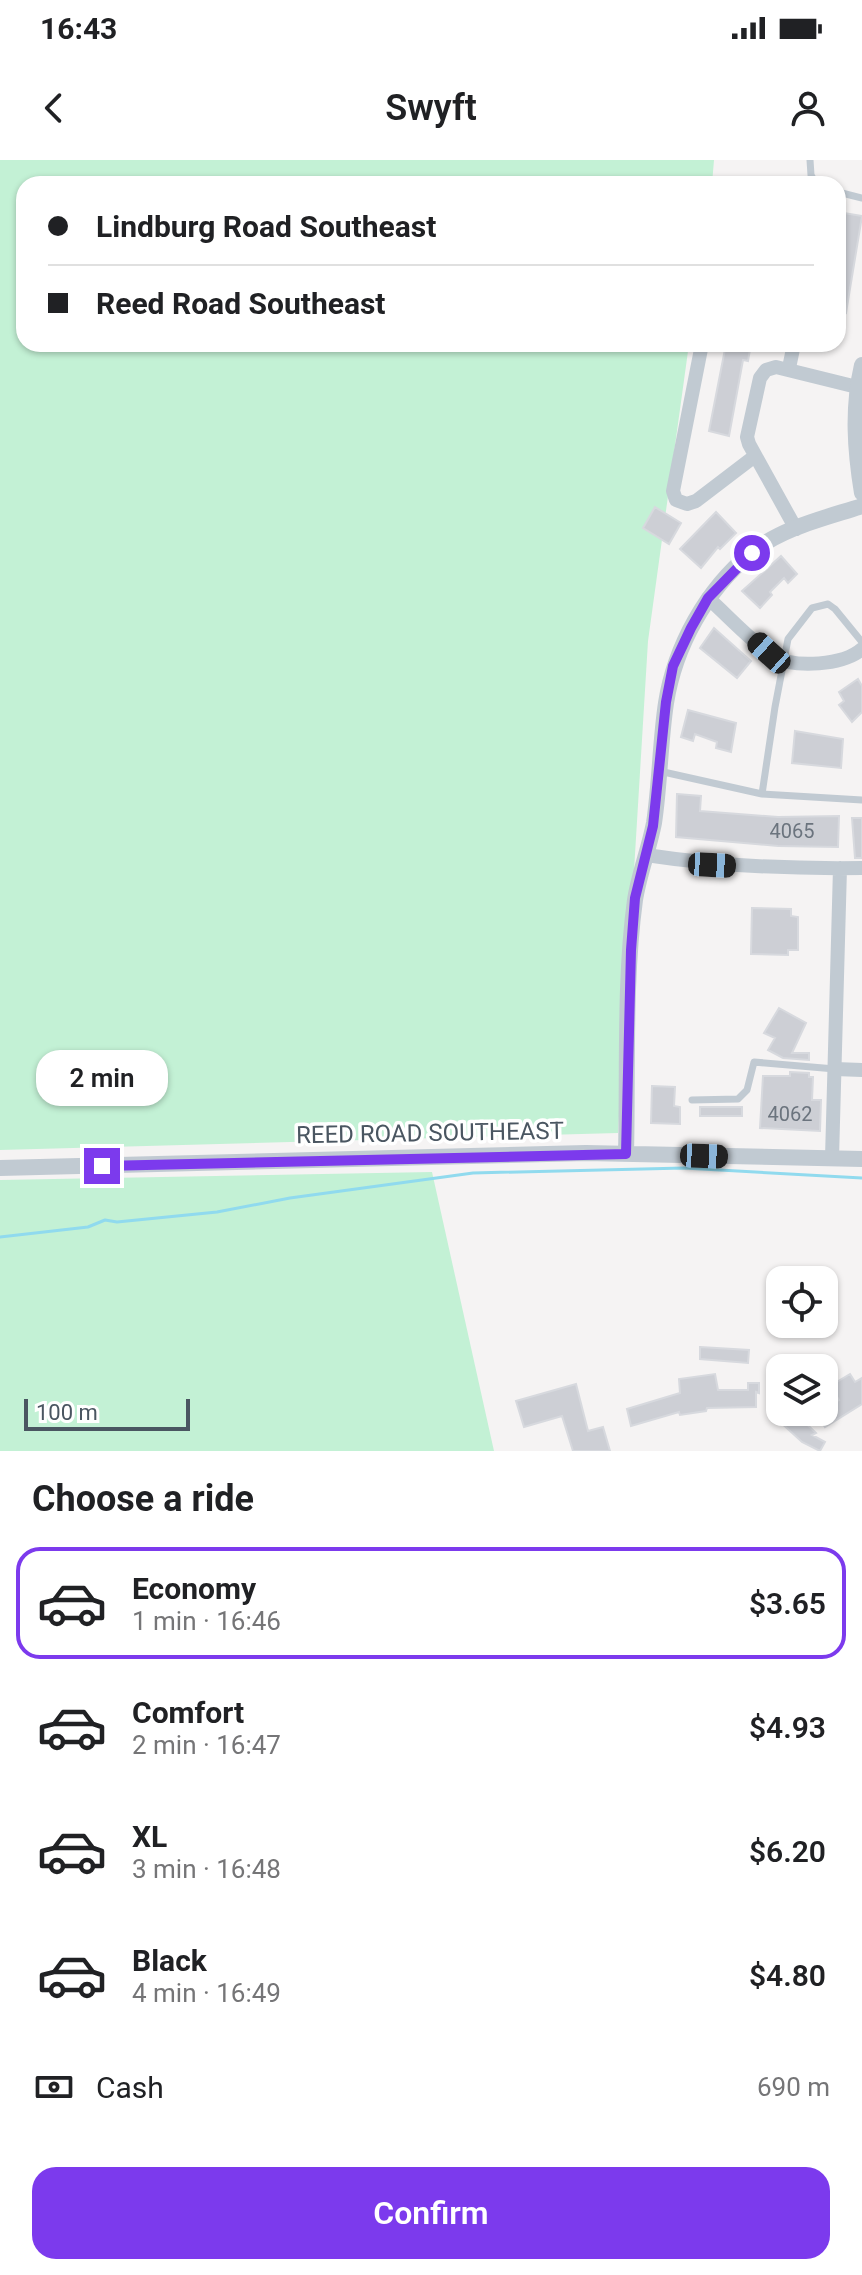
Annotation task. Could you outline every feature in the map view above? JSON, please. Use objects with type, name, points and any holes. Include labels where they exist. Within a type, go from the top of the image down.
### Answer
[{"type":"street","points":[[700,352],[673,491],[676,500],[687,504],[696,501],[755,456]]},
{"type":"street","points":[[789,368],[792,352]]},
{"type":"street","points":[[862,365],[856,444],[862,493]]},
{"type":"street","points":[[796,529],[747,437],[760,378],[766,370],[789,368],[860,387]]},
{"type":"street","points":[[626,1154],[635,898],[653,826],[666,702],[673,666],[708,598],[752,553],[796,529],[862,506]]},
{"type":"street","points":[[708,598],[774,657],[837,662],[854,656],[862,649]]},
{"type":"street","points":[[646,855],[712,865],[862,868]]},
{"type":"street","points":[[832,1158],[840,868]]},
{"type":"street","points":[[835,1069],[862,1070]]},
{"type":"street","name":"REED ROAD SOUTHEAST","points":[[0,1168],[626,1154],[862,1159]]},
{"type":"lane","points":[[762,794],[788,639],[812,608],[828,604],[862,642]]},
{"type":"lane","points":[[659,771],[762,794],[862,800]]},
{"type":"lane","points":[[692,1100],[738,1099],[747,1090],[754,1062],[835,1069]]},
{"type":"green space","points":[[0,160],[714,160],[713,176],[16,176],[16,352],[688,352],[648,641],[618,1133],[0,1150]]},
{"type":"green space","points":[[432,1172],[494,1451],[0,1451],[0,1180]]},
{"type":"building","points":[[846,213],[862,216],[846,313]]},
{"type":"building","points":[[724,352],[750,352],[748,361],[743,360],[729,436],[709,431]]},
{"type":"building","points":[[655,507],[681,523],[669,544],[643,528]]},
{"type":"building","points":[[716,512],[736,533],[720,549],[718,547],[701,568],[680,549]]},
{"type":"building","points":[[781,556],[797,574],[788,583],[784,578],[760,608],[742,591]]},
{"type":"building","points":[[714,628],[751,661],[737,678],[700,648]]},
{"type":"building","points":[[858,679],[862,686],[862,712],[852,722],[839,705],[844,701],[839,692]]},
{"type":"building","points":[[688,710],[736,723],[731,752],[716,748],[717,742],[695,734],[693,741],[681,737]]},
{"type":"building","points":[[795,731],[843,739],[841,768],[792,763]]},
{"type":"building","points":[[677,794],[701,796],[700,811],[778,817],[839,816],[838,847],[778,846],[676,837]]},
{"type":"building","points":[[852,818],[862,818],[862,858],[855,858]]},
{"type":"building","points":[[752,908],[791,909],[791,916],[798,917],[798,950],[788,950],[788,955],[751,954]]},
{"type":"building","points":[[779,1008],[806,1023],[792,1053],[809,1053],[809,1060],[783,1058],[768,1050],[775,1038],[764,1033]]},
{"type":"building","points":[[790,1072],[809,1073],[809,1077],[813,1077],[812,1100],[821,1100],[820,1131],[760,1128],[763,1076],[790,1076]]},
{"type":"building","points":[[652,1086],[675,1087],[674,1106],[680,1107],[680,1124],[651,1123]]},
{"type":"building","points":[[700,1107],[742,1107],[742,1116],[700,1116]]},
{"type":"building","points":[[700,1347],[749,1350],[748,1363],[700,1359]]},
{"type":"building","points":[[715,1374],[718,1390],[748,1390],[748,1383],[759,1383],[756,1407],[707,1408],[706,1411],[680,1415],[679,1412],[631,1426],[627,1409],[680,1393],[679,1379]]},
{"type":"building","points":[[850,1374],[855,1382],[862,1378],[862,1404],[838,1419],[839,1400],[838,1381]]},
{"type":"building","points":[[576,1384],[588,1431],[603,1427],[610,1451],[573,1451],[562,1416],[524,1427],[516,1401]]},
{"type":"building","points":[[784,1426],[809,1426],[816,1433],[812,1435],[825,1442],[820,1451],[802,1442]]},
{"type":"waterway","points":[[0,1237],[88,1227],[105,1220],[117,1222],[217,1212],[290,1198],[473,1173],[684,1168],[862,1178]]},
{"type":"route","points":[[102,1166],[626,1154],[635,898],[653,826],[666,702],[673,666],[708,598],[752,553]]}]
